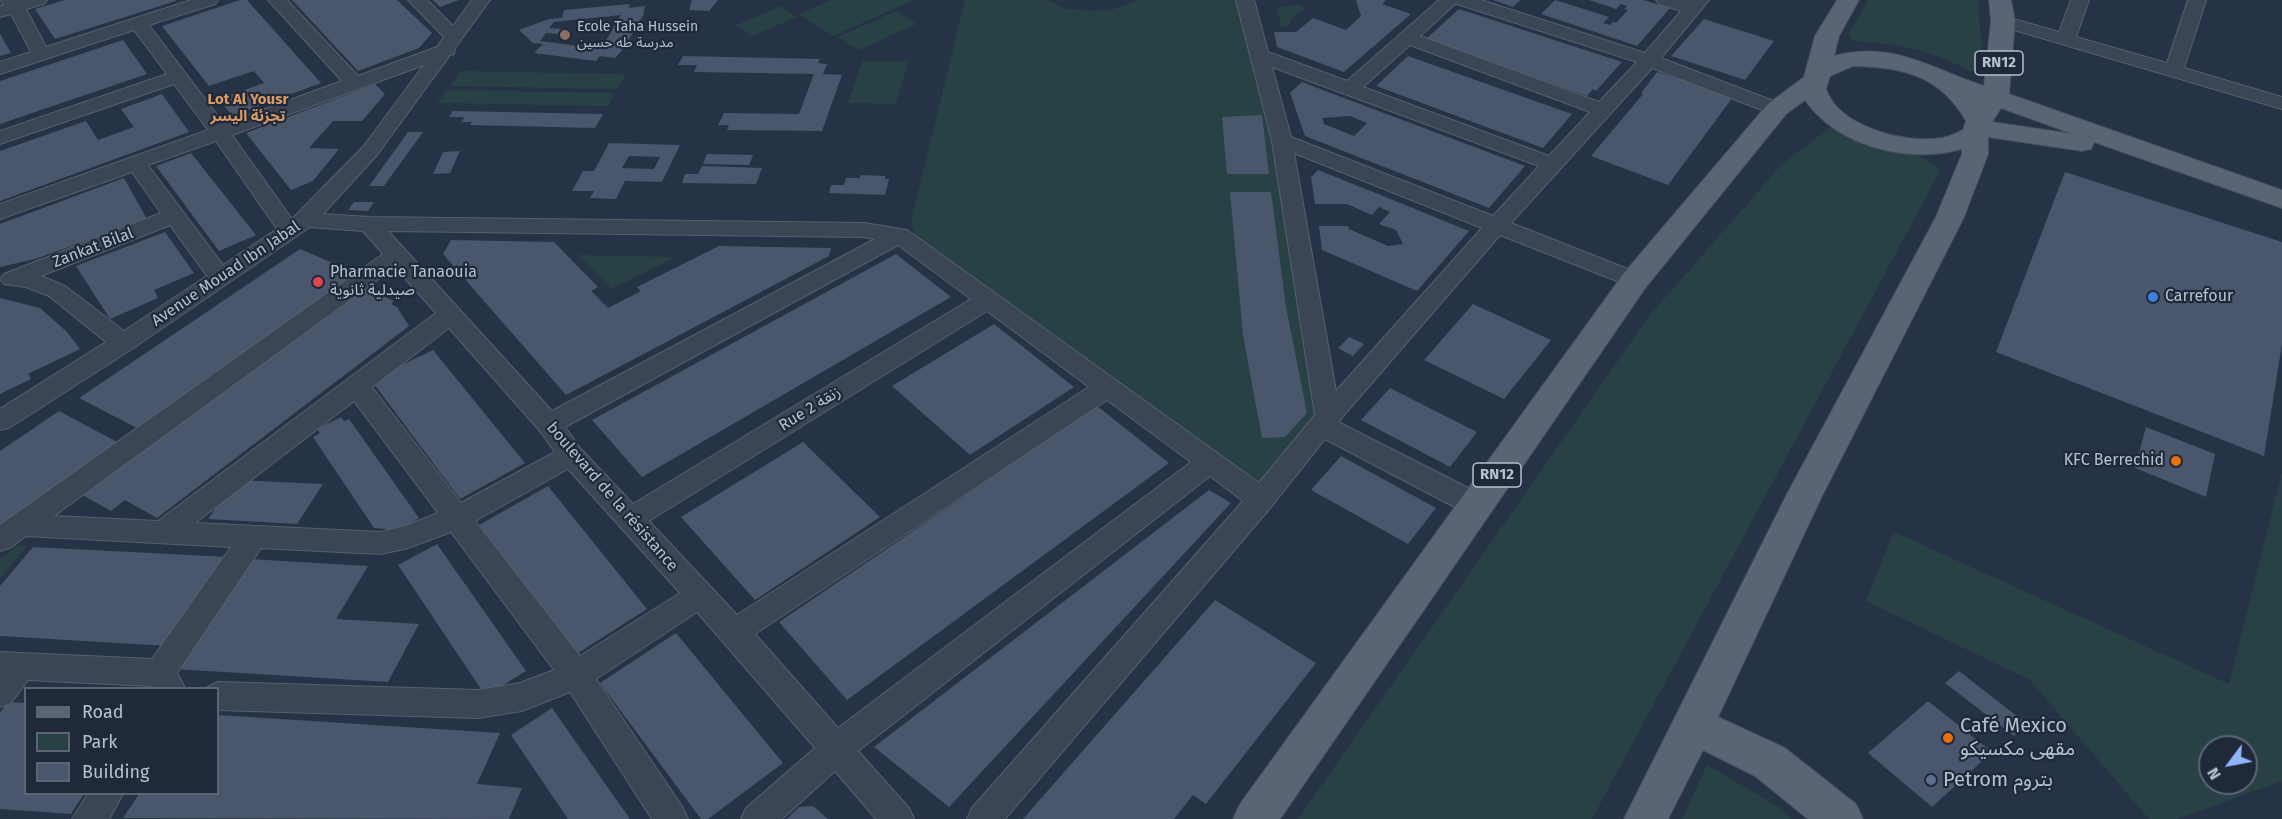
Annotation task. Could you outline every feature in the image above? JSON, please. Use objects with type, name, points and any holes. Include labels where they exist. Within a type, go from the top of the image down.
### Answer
[{"type":"main road","points":[[1848,0],[1827,36],[1815,77],[1813,96],[1821,107],[1852,129],[1873,137],[1918,146],[1940,146],[1957,143],[1978,127],[2086,144],[2200,172]]},
{"type":"main road","name":"RN12","points":[[1646,819],[1694,725],[1804,496],[1950,217],[1975,154],[1978,127],[1996,98],[2001,10]]},
{"type":"main road","points":[[1815,77],[1836,62],[1872,59],[1914,66],[1952,83],[2282,199]]},
{"type":"main road","name":"RN12","points":[[1255,819],[1635,280],[1777,109],[1815,77]]},
{"type":"main road","points":[[1952,83],[1972,104],[1978,127]]},
{"type":"main road","points":[[1694,725],[1770,762],[1841,819]]},
{"type":"street","points":[[38,0],[8,6],[41,54]]},
{"type":"street","points":[[0,68],[209,0]]},
{"type":"street","points":[[277,0],[354,83]]},
{"type":"street","points":[[0,212],[354,83],[451,44],[417,0]]},
{"type":"street","name":"Avenue Mouad Ibn Jabal","points":[[0,421],[123,343],[298,226],[370,151],[451,44],[481,0]]},
{"type":"street","points":[[1245,0],[1282,141],[1326,421]]},
{"type":"street","points":[[1350,89],[1450,0]]},
{"type":"street","points":[[1463,0],[1649,60],[1777,109]]},
{"type":"street","points":[[1665,0],[1697,4]]},
{"type":"street","points":[[2066,39],[2080,0]]},
{"type":"street","points":[[2174,71],[2197,0]]},
{"type":"street","points":[[984,819],[1498,224],[1649,60],[1697,4]]},
{"type":"street","points":[[2001,10],[2066,39],[2282,103]]},
{"type":"street","points":[[138,23],[220,132],[298,226],[369,224],[853,230],[900,234],[1261,499]]},
{"type":"street","points":[[1407,38],[1602,110]]},
{"type":"street","points":[[1261,56],[1552,164]]},
{"type":"street","points":[[0,138],[179,76]]},
{"type":"street","points":[[1282,141],[1498,224],[1635,280]]},
{"type":"street","points":[[135,163],[220,278]]},
{"type":"street","name":"Zankat Bilal","points":[[6,280],[174,216]]},
{"type":"street","name":"boulevard de la résistance","points":[[369,224],[549,424],[571,454],[698,596],[734,632],[897,819]]},
{"type":"street","points":[[549,424],[900,234]]},
{"type":"street","points":[[10,532],[396,256]]},
{"type":"street","name":"Zankat Bilal","points":[[6,280],[29,280],[57,291],[123,343]]},
{"type":"street","name":"Rue 2 زنقة","points":[[630,519],[989,299]]},
{"type":"street","points":[[163,532],[450,315]]},
{"type":"street","points":[[356,385],[576,675],[671,819]]},
{"type":"street","points":[[734,632],[1109,386]]},
{"type":"street","points":[[1326,421],[1476,505]]},
{"type":"street","points":[[10,532],[163,532],[380,543],[414,535],[456,516],[571,454]]},
{"type":"street","points":[[758,819],[836,748],[1210,461]]},
{"type":"street","points":[[0,693],[11,666],[165,681],[254,537]]},
{"type":"street","points":[[219,696],[478,704],[522,697],[576,675],[698,596]]},
{"type":"street","points":[[89,819],[105,795]]},
{"type":"green space","points":[[831,0],[914,0],[833,36],[799,14]]},
{"type":"green space","points":[[965,0],[1047,0],[1063,8],[1089,11],[1111,10],[1138,0],[1237,0],[1267,115],[1318,409],[1263,485],[915,235],[911,221]]},
{"type":"green space","points":[[1869,0],[1978,0],[1983,67],[1970,71],[1941,57],[1913,49],[1853,41],[1848,35]]},
{"type":"green space","points":[[1298,5],[1306,8],[1293,17],[1288,26],[1281,26],[1277,7]]},
{"type":"green space","points":[[781,6],[797,17],[752,36],[736,25]]},
{"type":"green space","points":[[896,11],[917,24],[858,50],[838,37]]},
{"type":"green space","points":[[862,61],[908,61],[896,104],[848,103]]},
{"type":"green space","points":[[461,71],[626,74],[617,89],[450,86]]},
{"type":"green space","points":[[447,90],[615,93],[608,106],[437,103]]},
{"type":"green space","points":[[1833,125],[1906,150],[1921,157],[1940,171],[1592,819],[1298,819],[1649,316],[1782,164]]},
{"type":"green space","points":[[578,255],[676,257],[612,289]]},
{"type":"green space","points":[[2282,471],[2282,781],[2258,790],[2258,735],[2198,735],[2198,795],[2244,795],[2178,819],[2149,819],[2030,680],[1866,601],[1894,532],[2229,684]]},
{"type":"green space","points":[[17,546],[27,546],[0,579],[0,558]]},
{"type":"green space","points":[[1707,765],[1779,807],[1791,819],[1682,819]]},
{"type":"building","points":[[65,0],[176,1],[55,39],[35,9]]},
{"type":"building","points":[[240,0],[247,0],[321,83],[232,116],[219,99],[264,83],[254,71],[209,86],[162,26]]},
{"type":"building","points":[[292,0],[397,0],[432,33],[419,48],[358,71]]},
{"type":"building","points":[[433,0],[459,0],[440,7]]},
{"type":"building","points":[[692,0],[718,0],[709,11],[689,10]]},
{"type":"building","points":[[1356,0],[1386,0],[1382,4],[1411,14],[1344,72],[1277,47],[1274,32],[1296,32],[1313,18],[1346,30],[1361,16]]},
{"type":"building","points":[[1493,0],[1520,0],[1513,7]]},
{"type":"building","points":[[1555,0],[1609,17],[1603,23],[1610,25],[1613,22],[1616,23],[1628,10],[1624,9],[1627,6],[1621,4],[1616,9],[1589,0],[1643,0],[1670,8],[1637,46],[1541,14]]},
{"type":"building","points":[[630,4],[629,8],[645,6],[643,16],[615,58],[600,56],[596,61],[534,53],[543,44],[533,43],[519,30],[549,19],[562,18],[564,10]],"holes":[[[621,15],[601,49],[540,41],[546,33],[559,34],[562,29],[549,28],[554,22]]]},
{"type":"building","points":[[1459,9],[1622,62],[1596,91],[1593,89],[1587,96],[1426,39]]},
{"type":"building","points":[[1704,19],[1774,41],[1745,80],[1671,56]]},
{"type":"building","points":[[0,34],[11,53],[0,56]]},
{"type":"building","points":[[123,40],[147,74],[0,124],[0,81]]},
{"type":"building","points":[[683,56],[820,59],[818,63],[827,64],[823,74],[842,75],[822,131],[727,130],[729,125],[718,125],[724,113],[799,114],[814,74],[694,72],[697,65],[678,65]]},
{"type":"building","points":[[1408,56],[1572,114],[1543,148],[1376,86]]},
{"type":"building","points":[[1657,72],[1733,97],[1668,185],[1591,156],[1643,94],[1641,93]]},
{"type":"building","points":[[1302,82],[1525,166],[1489,208],[1305,136],[1290,93]],"holes":[[[1350,116],[1367,123],[1354,136],[1324,124],[1322,118]]]},
{"type":"building","points":[[375,84],[385,94],[362,121],[333,121],[309,148],[339,149],[313,181],[291,190],[246,133]]},
{"type":"building","points":[[162,94],[189,132],[0,201],[0,151],[86,121],[98,140],[134,127],[121,109]]},
{"type":"building","points":[[453,111],[603,114],[595,128],[470,125],[472,122],[461,122],[465,117],[449,117]]},
{"type":"building","points":[[1262,115],[1269,174],[1227,174],[1222,117]]},
{"type":"building","points":[[408,132],[423,132],[384,186],[369,186]]},
{"type":"building","points":[[609,143],[680,145],[662,182],[625,181],[616,199],[590,198],[594,191],[572,191],[583,171],[594,171]],"holes":[[[629,156],[660,157],[654,169],[622,168]]]},
{"type":"building","points":[[460,151],[450,173],[433,174],[443,152]]},
{"type":"building","points":[[191,153],[256,235],[219,251],[156,166]]},
{"type":"building","points":[[707,154],[753,155],[749,165],[703,164]]},
{"type":"building","points":[[702,166],[762,168],[756,184],[682,183],[685,174],[698,174]]},
{"type":"building","points":[[1318,170],[1469,231],[1417,291],[1322,250],[1319,226],[1348,226],[1349,229],[1388,246],[1403,244],[1396,230],[1379,224],[1390,212],[1379,207],[1372,215],[1347,204],[1315,204],[1311,177]]},
{"type":"building","points":[[2065,172],[2282,242],[2282,344],[2264,456],[1996,352]]},
{"type":"building","points":[[861,175],[885,176],[885,179],[889,179],[885,195],[829,193],[831,185],[844,185],[846,178],[860,178]]},
{"type":"building","points":[[124,178],[147,219],[35,259],[0,267],[0,224]]},
{"type":"building","points":[[1230,192],[1271,192],[1286,307],[1307,413],[1285,437],[1262,438],[1243,335]]},
{"type":"building","points":[[354,202],[374,202],[368,211],[348,210]]},
{"type":"building","points":[[165,232],[194,273],[154,290],[158,298],[110,319],[76,266]]},
{"type":"building","points":[[451,240],[554,242],[598,287],[591,291],[608,308],[641,291],[637,287],[719,246],[831,248],[829,256],[566,395],[443,254]]},
{"type":"building","points":[[300,249],[356,273],[137,428],[79,398]]},
{"type":"building","points":[[896,254],[951,297],[642,477],[592,420]]},
{"type":"building","points":[[364,288],[369,290],[372,288],[386,294],[383,296],[394,301],[391,304],[397,307],[409,326],[157,518],[125,500],[111,511],[79,493]]},
{"type":"building","points":[[0,298],[40,308],[67,332],[80,349],[28,374],[31,379],[0,394]]},
{"type":"building","points":[[1473,304],[1551,340],[1504,399],[1424,360]]},
{"type":"building","points":[[994,324],[1074,387],[970,455],[892,386]]},
{"type":"building","points":[[1349,337],[1364,344],[1353,356],[1338,348]]},
{"type":"building","points":[[433,350],[525,463],[460,499],[371,380]]},
{"type":"building","points":[[1390,388],[1477,432],[1450,467],[1361,420]]},
{"type":"building","points":[[1097,406],[1169,463],[847,700],[779,622]]},
{"type":"building","points":[[59,411],[117,442],[0,525],[0,451]]},
{"type":"building","points":[[341,417],[344,421],[349,419],[419,518],[398,530],[374,528],[313,437],[320,433],[317,429]]},
{"type":"building","name":"KFC Berrechid","points":[[2146,427],[2215,454],[2206,497],[2135,468]]},
{"type":"building","points":[[803,442],[880,517],[755,600],[681,517]]},
{"type":"building","points":[[1341,456],[1436,508],[1408,544],[1311,490]]},
{"type":"building","points":[[236,480],[323,484],[297,524],[208,519]]},
{"type":"building","points":[[548,486],[647,609],[575,655],[479,525]]},
{"type":"building","points":[[1209,490],[1231,503],[949,807],[874,747]]},
{"type":"building","points":[[437,544],[526,671],[497,689],[481,689],[398,565]]},
{"type":"building","points":[[33,547],[229,557],[168,646],[0,636],[0,586]]},
{"type":"building","points":[[249,559],[368,566],[336,619],[419,624],[388,682],[174,669]]},
{"type":"building","points":[[1215,600],[1316,663],[1206,804],[1193,795],[1174,819],[1023,819]]},
{"type":"building","points":[[676,633],[783,763],[708,819],[701,819],[600,683]]},
{"type":"building","points":[[1959,671],[2027,724],[2014,736],[1945,683]]},
{"type":"building","name":"Petrom بتروم","points":[[1928,701],[1992,752],[1932,807],[1868,753]]},
{"type":"building","points":[[8,702],[24,703],[24,795],[83,795],[71,814],[0,809],[0,713]]},
{"type":"building","points":[[552,708],[630,819],[568,819],[511,735]]},
{"type":"building","points":[[219,715],[500,733],[477,784],[522,788],[509,819],[123,818],[138,795],[219,795]]},
{"type":"building","points":[[813,806],[828,819],[787,819],[799,807]]},
{"type":"place","name":"Ecole Taha Hussein مدرسة طه حسين","points":[[565,35]]},
{"type":"place","name":"Pharmacie Tanaouia صيدلية ثانوية","points":[[318,282]]},
{"type":"place","name":"Carrefour","points":[[2153,297]]},
{"type":"place","name":"KFC Berrechid","points":[[2176,461]]},
{"type":"place","name":"Café Mexico مقهى مكسيكو","points":[[1948,738]]},
{"type":"place","name":"Petrom بتروم","points":[[1931,780]]},
{"type":"district","name":"Lot Al Yousr تجزئة اليسر","points":[[248,108]]}]
